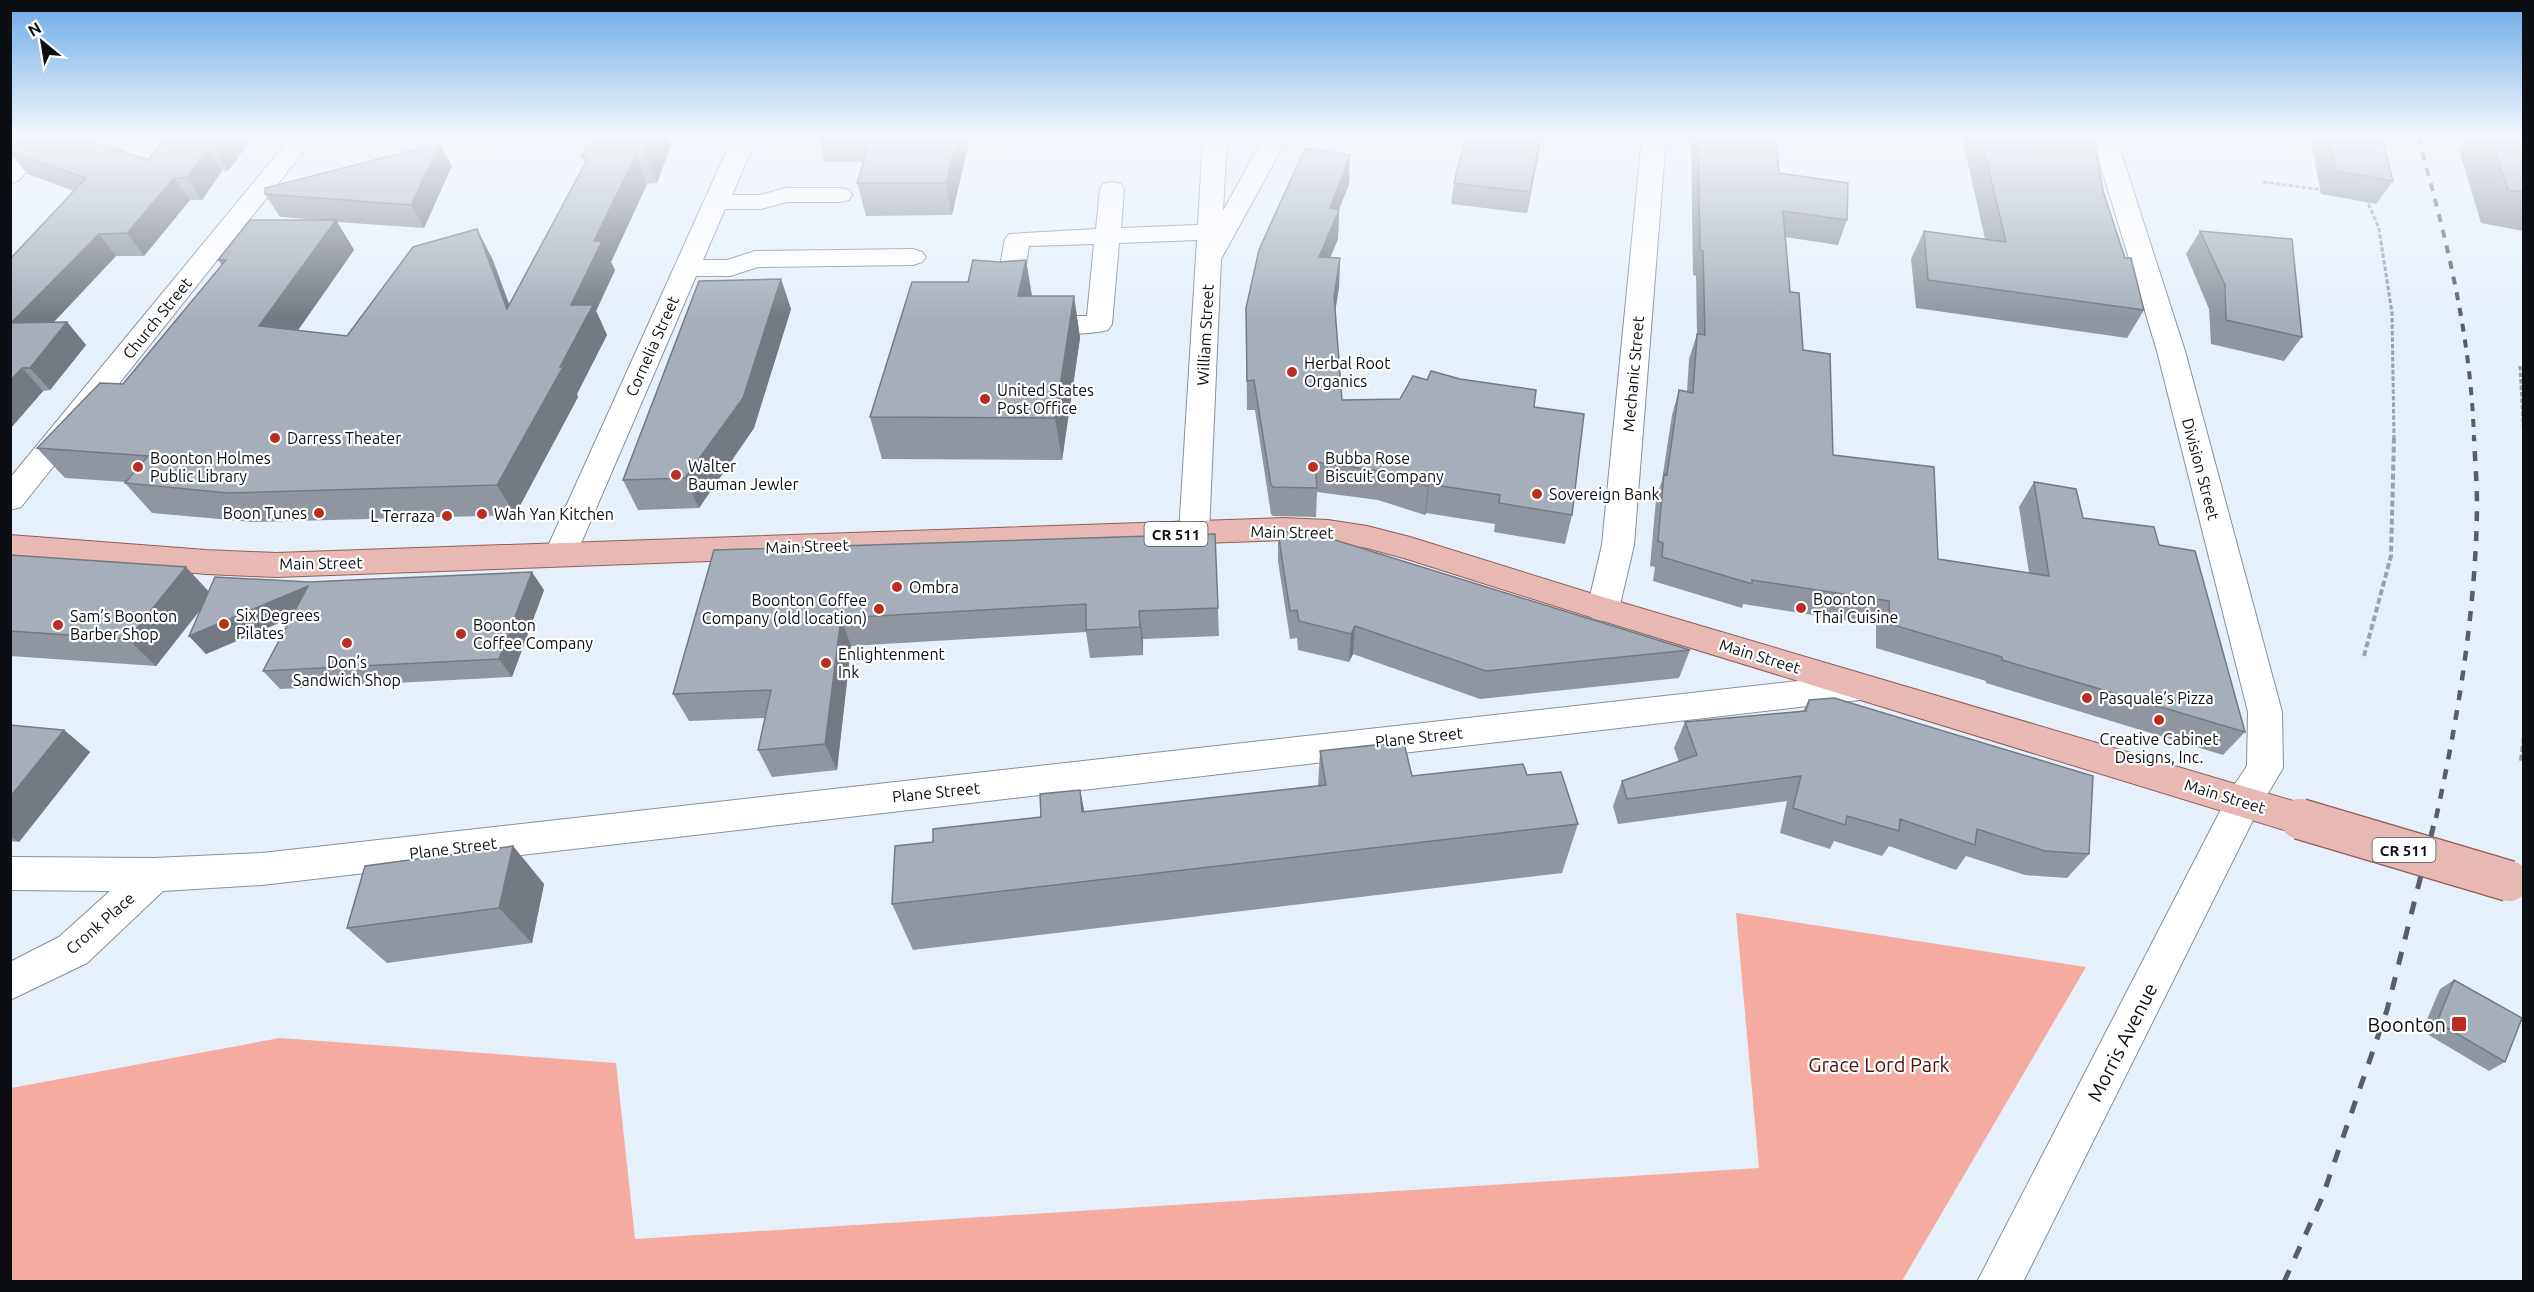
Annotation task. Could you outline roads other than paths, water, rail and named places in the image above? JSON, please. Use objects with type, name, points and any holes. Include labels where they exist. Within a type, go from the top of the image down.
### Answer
[{"type":"main road","name":"Main Street","points":[[10,546],[206,562],[276,565],[1283,529],[1328,531],[1367,537],[1410,548],[1860,687],[2516,883]]},
{"type":"street","name":"Church Street","points":[[10,499],[254,197]]},
{"type":"street","name":"Cornelia Street","points":[[560,555],[718,197]]},
{"type":"street","points":[[716,202],[761,202],[778,197]]},
{"type":"street","points":[[1045,324],[1099,324],[1111,197]]},
{"type":"street","name":"William Street","points":[[1194,533],[1212,197]]},
{"type":"street","points":[[1008,295],[1018,238],[1108,236],[1210,246],[1239,197]]},
{"type":"street","name":"Mechanic Street","points":[[1603,609],[1618,545],[1649,197]]},
{"type":"street","name":"Division Street","points":[[2123,197],[2170,351],[2265,712],[2265,768],[2244,801]]},
{"type":"street","points":[[687,268],[730,268],[755,259],[913,257]]},
{"type":"street","name":"Plane Street","points":[[10,873],[154,875],[262,869],[1860,687]]},
{"type":"street","name":"Morris Avenue","points":[[1999,1281],[2244,801]]},
{"type":"street","name":"Cronk Place","points":[[10,982],[73,950],[154,875]]},
{"type":"railway","points":[[2434,197],[2462,324],[2472,400],[2474,439]]},
{"type":"railway","points":[[2436,818],[2452,742],[2469,624],[2476,545],[2474,438]]},
{"type":"railway","points":[[2284,1282],[2322,1198],[2387,1010],[2436,816]]},
{"type":"place","name":"Herbal Root Organics","points":[[1292,372]]},
{"type":"place","name":"United States Post Office","points":[[985,399]]},
{"type":"place","name":"Darress Theater","points":[[275,438]]},
{"type":"place","name":"Boonton Holmes Public Library","points":[[138,467]]},
{"type":"place","name":"Bubba Rose Biscuit Company","points":[[1313,467]]},
{"type":"place","name":"Walter Bauman Jewler","points":[[676,475]]},
{"type":"place","name":"Sovereign Bank","points":[[1537,494]]},
{"type":"place","name":"Boon Tunes","points":[[319,513]]},
{"type":"place","name":"Wah Yan Kitchen","points":[[482,514]]},
{"type":"place","name":"L Terraza","points":[[447,516]]},
{"type":"place","name":"Ombra","points":[[897,587]]},
{"type":"place","name":"Boonton Thai Cuisine","points":[[1801,608]]},
{"type":"place","name":"Boonton Coffee Company (old location)","points":[[879,609]]},
{"type":"place","name":"Six Degrees Pilates","points":[[224,624]]},
{"type":"place","name":"Sam’s Boonton Barber Shop","points":[[58,625]]},
{"type":"place","name":"Boonton Coffee Company","points":[[461,634]]},
{"type":"place","name":"Don’s Sandwich Shop","points":[[347,643]]},
{"type":"place","name":"Enlightenment Ink","points":[[826,663]]},
{"type":"place","name":"Pasquale’s Pizza","points":[[2087,698]]},
{"type":"place","name":"Creative Cabinet Designs, Inc.","points":[[2159,720]]},
{"type":"place","name":"Boonton","points":[[2459,1024]]},
{"type":"park label","name":"Grace Lord Park","points":[[1879,1064]]}]
